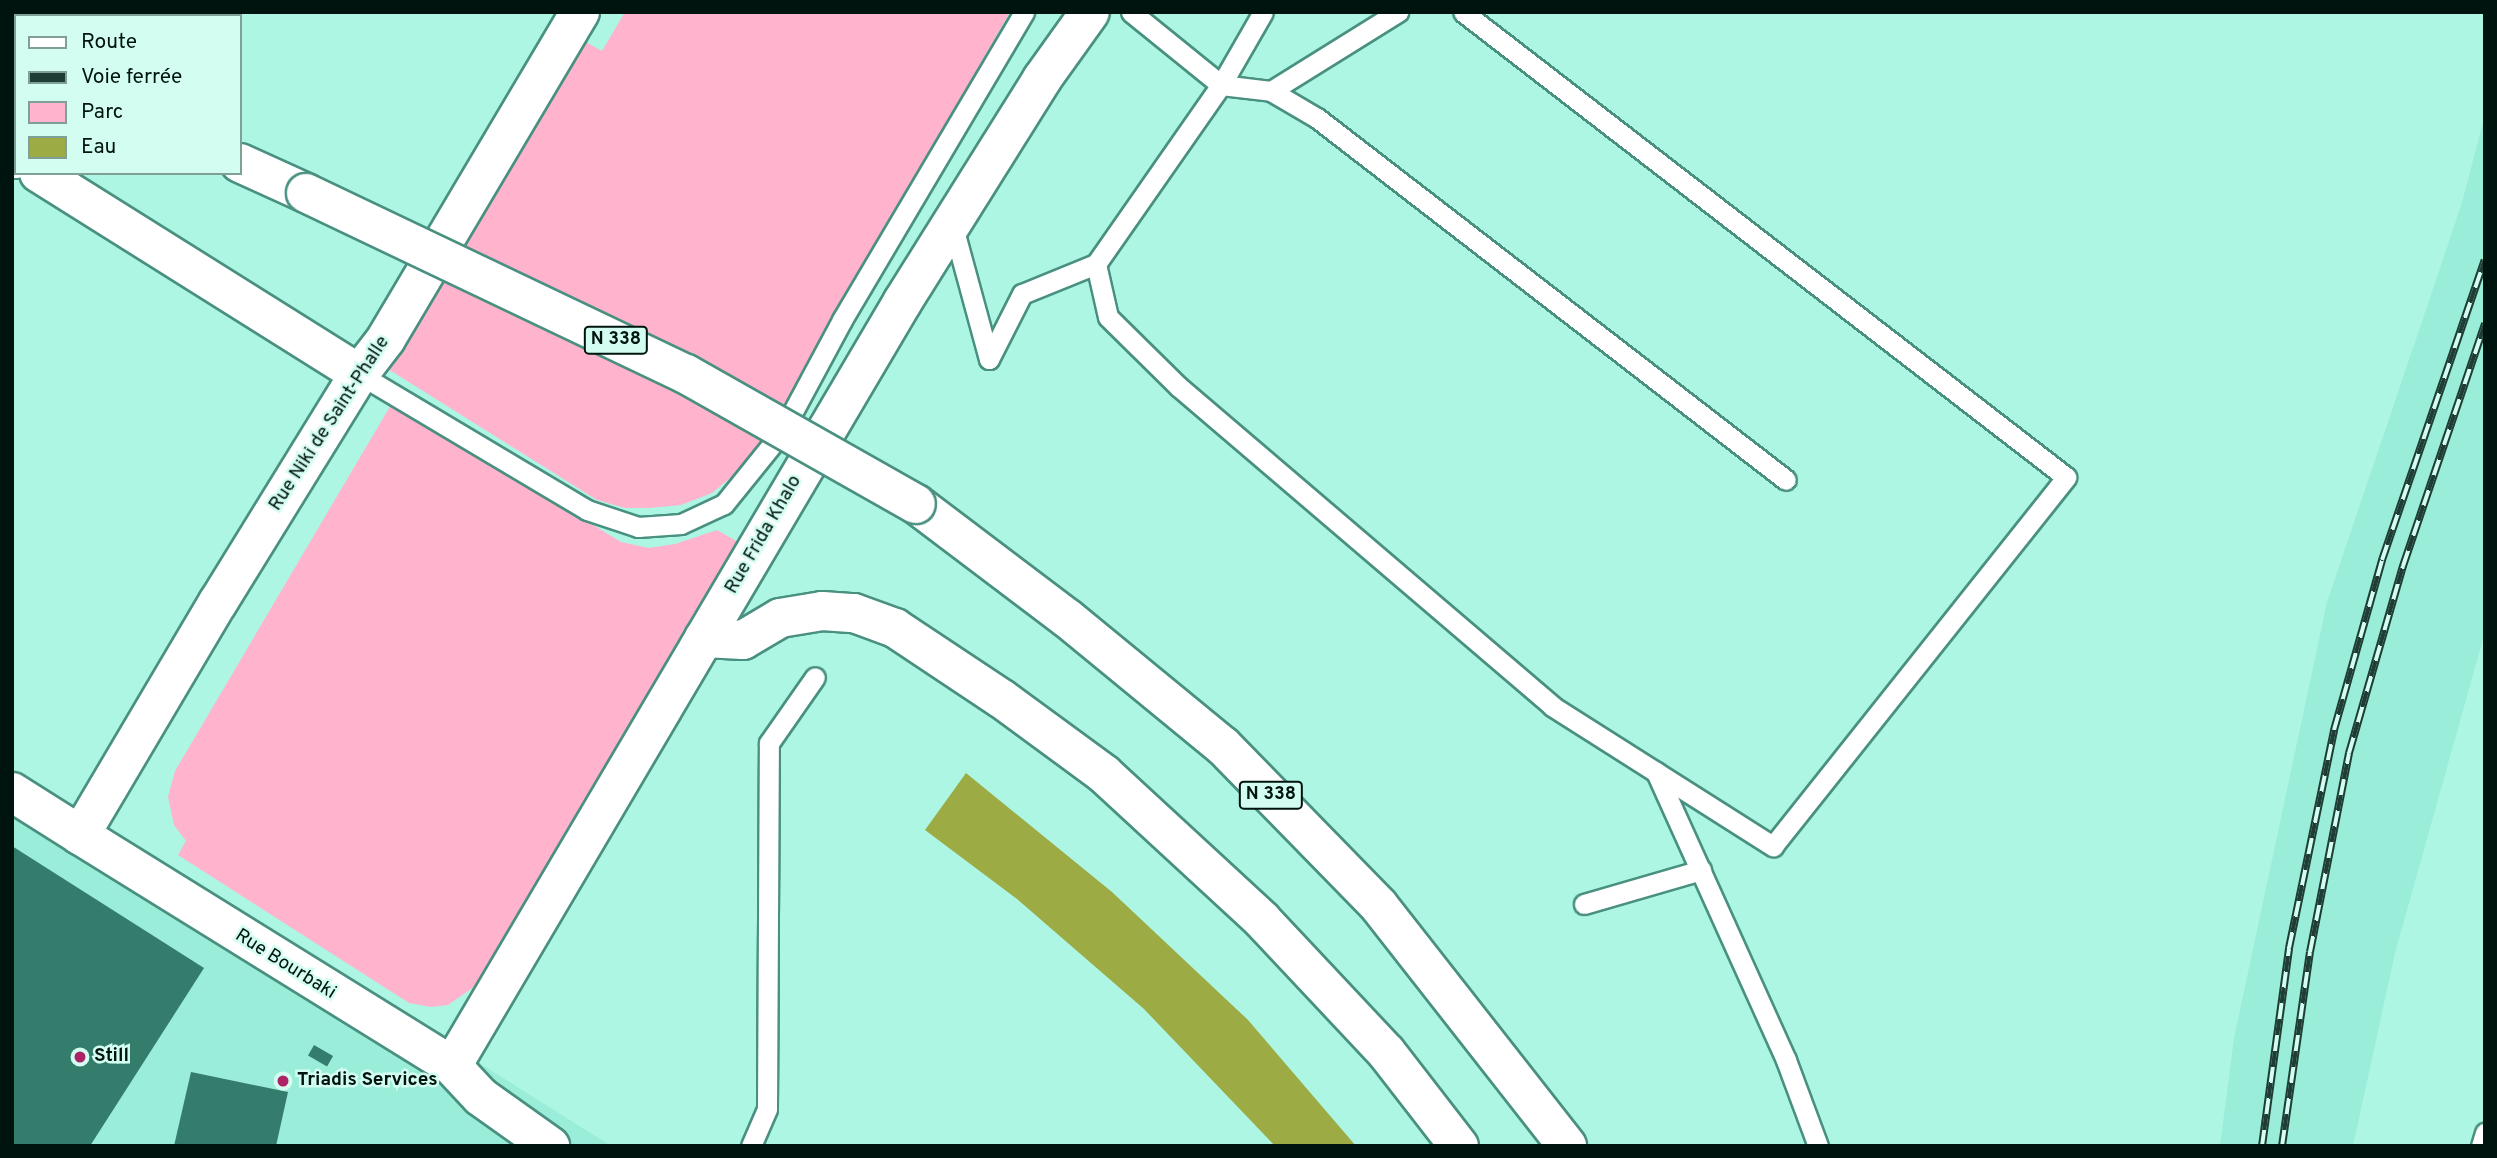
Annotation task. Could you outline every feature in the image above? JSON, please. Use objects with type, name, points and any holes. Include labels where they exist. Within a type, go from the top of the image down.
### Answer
[{"type":"main road","name":"Rue Niki de Saint-Phalle","points":[[80,835],[359,374],[386,340],[580,12]]},
{"type":"main road","name":"Rue Frida Khalo","points":[[452,1066],[952,222],[1042,79],[1090,12]]},
{"type":"main road","name":"N 338","points":[[242,164],[686,374],[916,504],[1067,618],[1223,746],[1379,906],[1567,1146]]},
{"type":"main road","points":[[42,175],[359,374]]},
{"type":"main road","points":[[704,638],[743,640],[780,618],[822,611],[854,612],[895,628],[1002,699],[1114,784],[1262,920],[1386,1052],[1459,1146]]},
{"type":"main road","name":"Rue Bourbaki","points":[[12,792],[452,1066],[481,1097],[545,1144]]},
{"type":"lane","points":[[359,374],[587,510],[638,527],[681,524],[724,504],[782,432],[842,320],[1024,12]]},
{"type":"lane","points":[[1131,12],[1221,85],[1271,91],[1317,118],[1786,481]]},
{"type":"lane","points":[[952,222],[989,359],[1021,294],[1096,264],[1221,85],[1263,12]]},
{"type":"lane","points":[[1271,91],[1398,12]]},
{"type":"lane","points":[[1096,264],[1108,317],[1179,387],[1552,706],[1773,846],[2066,477],[1463,12]]},
{"type":"lane","points":[[751,1146],[767,1109],[769,743],[816,677]]},
{"type":"lane","points":[[1656,772],[1786,1060],[1818,1146]]},
{"type":"lane","points":[[1584,904],[1701,870]]},
{"type":"lane","points":[[2481,1146],[2485,1133]]},
{"type":"shaded area","points":[[2485,115],[2485,632],[2395,953],[2353,1146],[2220,1146],[2234,1038],[2327,602],[2461,206]]},
{"type":"shaded area","points":[[12,768],[611,1146],[12,1146]]},
{"type":"green space","points":[[625,12],[1010,12],[752,460],[712,493],[681,505],[649,508],[625,508],[597,500],[388,369],[584,41],[602,51]]},
{"type":"green space","points":[[392,403],[621,542],[649,548],[675,544],[717,530],[738,542],[481,982],[448,1005],[431,1007],[409,1003],[178,855],[186,841],[174,825],[168,797],[175,771]]},
{"type":"water","points":[[966,773],[1112,892],[1248,1020],[1356,1146],[1275,1146],[1144,1009],[1017,899],[925,830]]},
{"type":"building","name":"Still","points":[[12,846],[204,968],[90,1146],[12,1146]]},
{"type":"building","points":[[314,1045],[333,1056],[327,1066],[308,1055]]},
{"type":"building","points":[[191,1072],[288,1092],[276,1146],[174,1146]]},
{"type":"railway","points":[[2262,1146],[2289,948],[2334,730],[2382,560],[2485,260]]},
{"type":"railway","points":[[2282,1146],[2310,952],[2349,753],[2403,566],[2485,324]]},
{"type":"place","name":"Still","points":[[80,1057]]},
{"type":"place","name":"Triadis Services","points":[[283,1081]]}]
